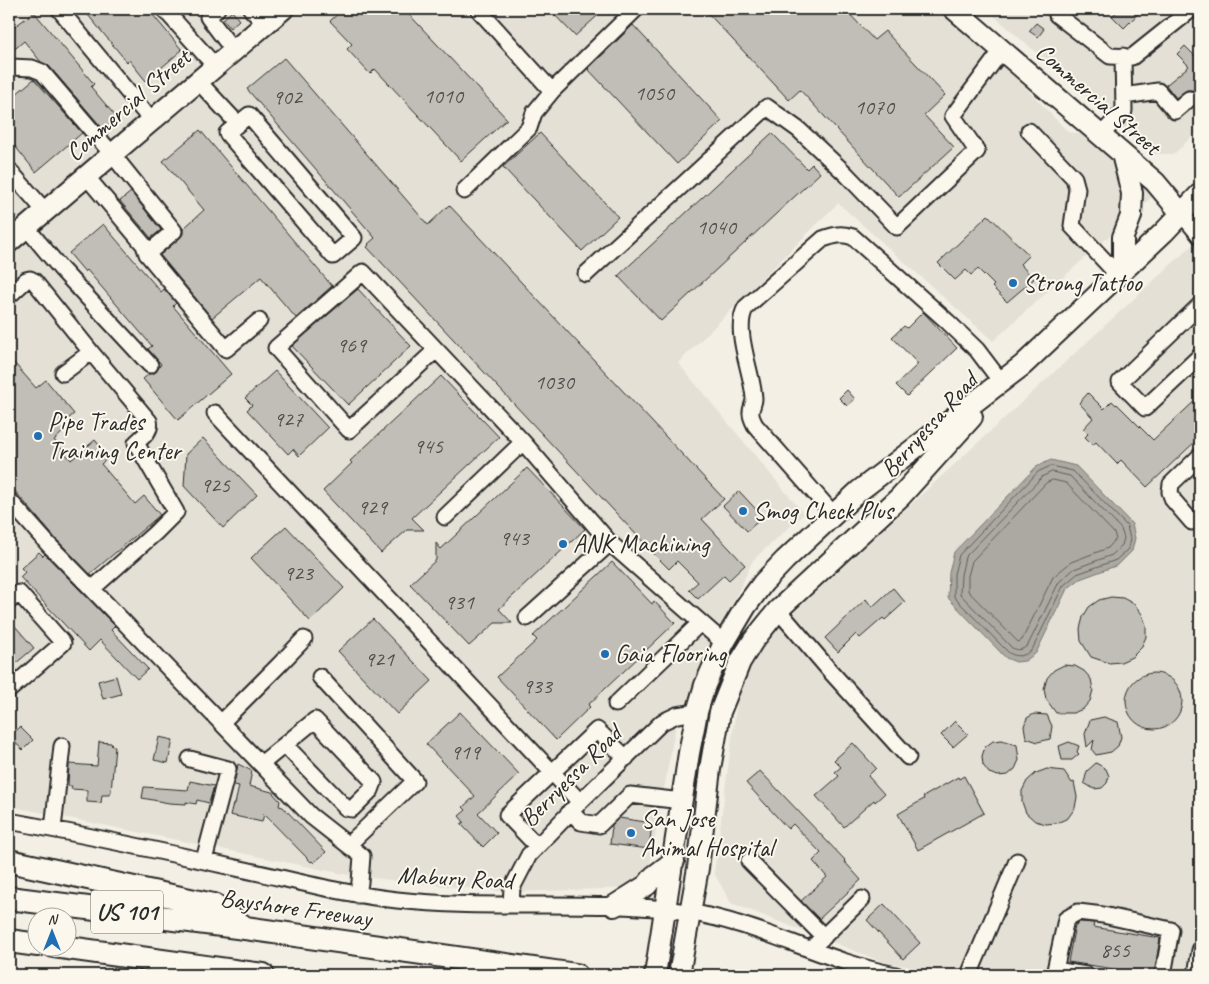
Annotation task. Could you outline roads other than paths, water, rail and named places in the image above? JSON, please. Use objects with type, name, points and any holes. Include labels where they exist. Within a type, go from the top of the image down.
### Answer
[{"type":"highway","points":[[9,861],[214,905],[245,928]]},
{"type":"highway","name":"Bayshore Freeway","points":[[9,898],[245,928],[576,975]]},
{"type":"highway","points":[[9,941],[28,943]]},
{"type":"highway","name":"US 101","points":[[78,950],[216,972],[263,975]]},
{"type":"main road","name":"Commercial Street","points":[[9,242],[282,9]]},
{"type":"main road","name":"Commercial Street","points":[[954,9],[1155,182],[1181,213]]},
{"type":"main road","points":[[1121,273],[1122,238],[1131,216],[1132,194],[1122,154]]},
{"type":"main road","name":"Berryessa Road","points":[[655,975],[697,712],[705,685],[724,643],[746,606],[785,560],[859,491],[1023,366],[1164,232],[1200,194]]},
{"type":"main road","name":"Berryessa Road","points":[[679,975],[698,868],[710,769],[720,712],[740,662],[753,641],[778,610],[900,497],[1002,383]]},
{"type":"main road","points":[[614,906],[647,886],[654,876],[674,862]]},
{"type":"street","points":[[164,9],[215,66]]},
{"type":"street","points":[[217,9],[208,18],[233,50]]},
{"type":"street","points":[[251,9],[265,24]]},
{"type":"street","points":[[478,9],[552,90]]},
{"type":"street","points":[[464,191],[529,128],[534,113],[552,90],[636,9]]},
{"type":"street","points":[[1058,9],[1057,15],[1110,56],[1132,56],[1193,9],[1200,14]]},
{"type":"street","points":[[60,10],[151,120]]},
{"type":"street","points":[[586,274],[767,107],[799,130],[846,174],[897,227],[977,151],[952,116],[1002,50]]},
{"type":"street","points":[[1100,136],[1124,111],[1123,56]]},
{"type":"street","points":[[9,69],[11,67],[32,68],[42,72],[174,231],[147,254]]},
{"type":"street","points":[[197,80],[238,124]]},
{"type":"street","points":[[1124,96],[1158,91],[1175,111],[1189,99]]},
{"type":"street","points":[[249,114],[354,238],[333,256],[227,133],[238,124],[249,114]]},
{"type":"street","points":[[1029,131],[1074,178],[1077,189],[1072,226],[1121,273]]},
{"type":"street","points":[[9,170],[45,211]]},
{"type":"street","points":[[86,176],[144,245],[147,254],[226,349],[258,320]]},
{"type":"street","points":[[1181,213],[1200,236]]},
{"type":"street","points":[[26,228],[61,269],[150,365]]},
{"type":"street","points":[[834,515],[754,425],[750,412],[754,401],[754,393],[745,352],[742,324],[742,314],[746,307],[823,239],[845,234],[853,238],[971,344],[1002,383]]},
{"type":"street","points":[[436,350],[349,430],[276,348],[363,272],[523,442],[610,543],[724,643]]},
{"type":"street","points":[[10,292],[26,280],[34,281],[149,421],[148,431],[136,443],[176,512],[92,589]]},
{"type":"street","points":[[1200,305],[1120,382],[1145,408],[1200,356]]},
{"type":"street","points":[[63,373],[91,352]]},
{"type":"street","points":[[215,412],[552,772],[575,806],[581,822],[599,825],[630,794],[682,801]]},
{"type":"street","points":[[445,517],[523,442]]},
{"type":"street","points":[[1192,522],[1173,500],[1170,492],[1171,484],[1200,456]]},
{"type":"street","points":[[9,500],[48,544],[311,816],[362,856],[358,895]]},
{"type":"street","points":[[527,618],[610,543]]},
{"type":"street","points":[[9,602],[19,593],[63,643],[9,690]]},
{"type":"street","points":[[778,610],[830,672],[908,757]]},
{"type":"street","points":[[616,704],[700,623]]},
{"type":"street","points":[[221,723],[304,639]]},
{"type":"street","points":[[320,677],[415,781],[348,845]]},
{"type":"street","name":"Berryessa Road","points":[[511,905],[512,888],[529,855],[575,806],[662,722],[676,715],[697,712]]},
{"type":"street","points":[[261,764],[315,720],[374,782],[371,790],[352,809],[346,808],[285,745]]},
{"type":"street","points":[[537,846],[507,815],[597,730],[626,758]]},
{"type":"street","points":[[53,829],[62,746]]},
{"type":"street","points":[[190,759],[228,769],[204,860]]},
{"type":"street","name":"Mabury Road","points":[[9,821],[204,860],[358,895],[459,905],[589,904],[690,913],[763,932],[865,968],[896,975]]},
{"type":"street","points":[[749,861],[824,937]]},
{"type":"street","points":[[969,975],[1017,861]]},
{"type":"street","points":[[812,949],[862,899]]},
{"type":"street","points":[[1086,975],[1054,973],[1066,919],[1078,912],[1103,915],[1171,930],[1163,975]]},
{"type":"street","points":[[1196,975],[1200,950]]},
{"type":"water","points":[[1051,460],[1076,466],[1132,524],[1135,538],[1132,551],[1118,565],[1080,579],[1067,589],[1036,653],[1025,661],[1016,662],[1006,658],[948,598],[949,573],[954,552],[1036,467]]},
{"type":"place","name":"Strong Tattoo","points":[[1013,283]]},
{"type":"place","name":"Pipe Trades Training Center","points":[[38,436]]},
{"type":"place","name":"Smog Check Plus","points":[[743,511]]},
{"type":"place","name":"ANK Machining","points":[[563,544]]},
{"type":"place","name":"Gaia Flooring","points":[[605,654]]},
{"type":"place","name":"San Jose Animal Hospital","points":[[631,833]]}]
